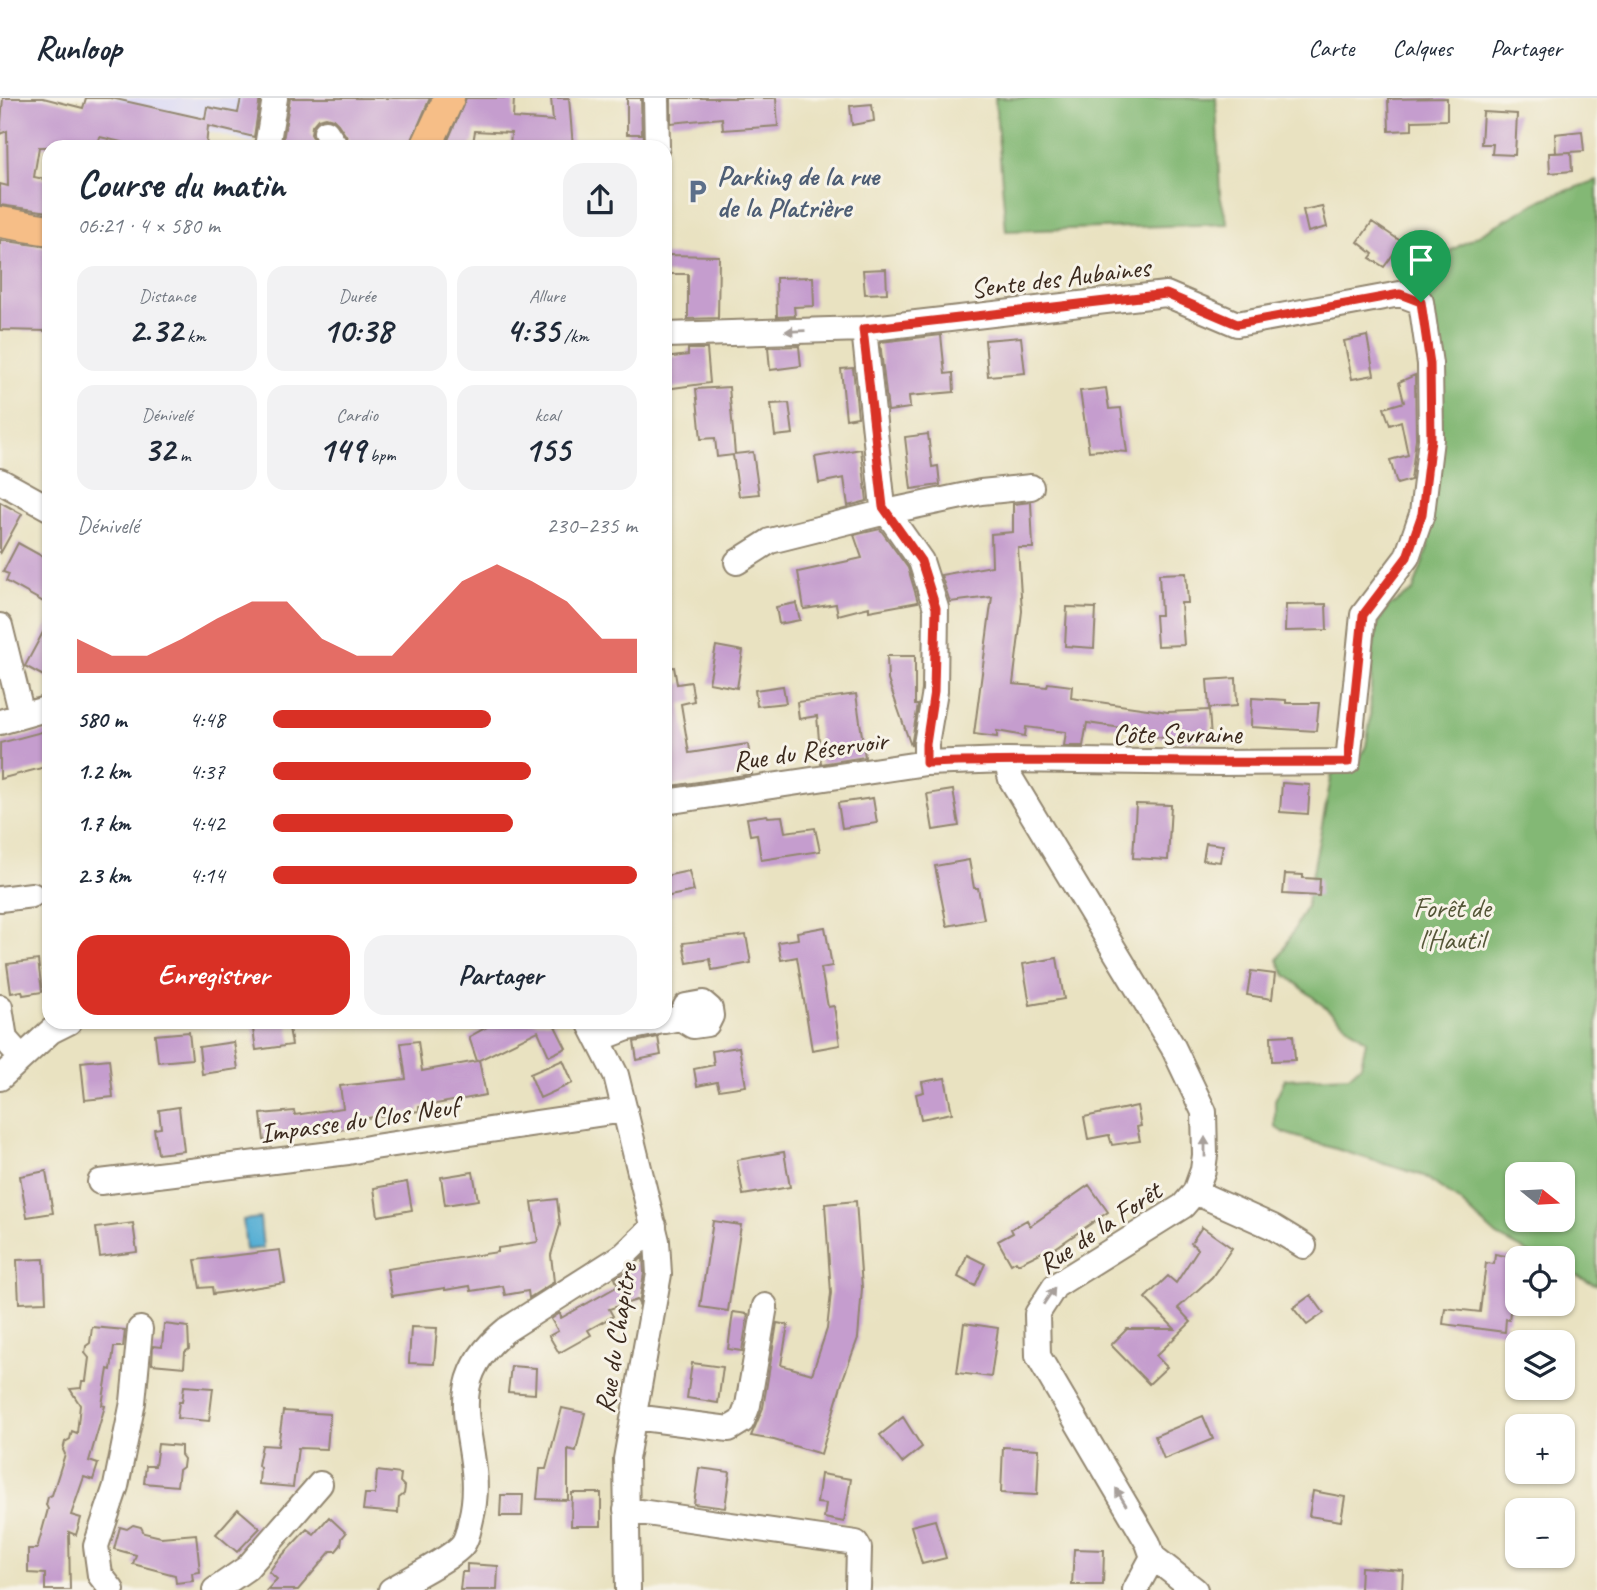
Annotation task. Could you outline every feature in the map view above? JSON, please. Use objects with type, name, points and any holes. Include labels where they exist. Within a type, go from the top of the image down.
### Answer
[{"type":"main road","points":[[429,140],[449,98]]},
{"type":"main road","points":[[0,222],[42,229]]},
{"type":"street","points":[[268,140],[275,98]]},
{"type":"street","points":[[656,98],[657,140]]},
{"type":"street","name":"Sente des Aubaines","points":[[672,335],[863,329],[1166,294],[1237,324],[1400,294],[1421,302],[1430,364],[1431,439],[1422,514],[1407,557],[1363,615],[1348,762]]},
{"type":"street","points":[[863,329],[883,507],[921,561],[936,608],[934,691],[926,763]]},
{"type":"street","points":[[0,481],[42,504]]},
{"type":"street","points":[[737,562],[770,541],[981,492],[1031,487]]},
{"type":"street","points":[[0,626],[11,718],[42,710]]},
{"type":"street","name":"Côte Sevraine","points":[[1006,760],[1348,762]]},
{"type":"street","name":"Rue du Réservoir","points":[[672,801],[926,763],[1006,760]]},
{"type":"street","name":"Rue de la Forêt","points":[[1006,760],[1011,779],[1173,1047],[1204,1112],[1205,1155],[1195,1192],[1183,1206],[1055,1286],[1037,1314],[1038,1356],[1148,1543],[1153,1557],[1195,1590]]},
{"type":"street","points":[[0,899],[32,895]]},
{"type":"street","points":[[0,1007],[5,1039],[21,1057]]},
{"type":"street","points":[[0,1077],[55,1029]]},
{"type":"street","points":[[594,1031],[617,1029]]},
{"type":"street","name":"Rue du Chapitre","points":[[594,1031],[616,1075],[657,1241],[659,1274],[626,1458],[628,1590]]},
{"type":"street","name":"Impasse du Clos Neuf","points":[[100,1182],[348,1152],[625,1110]]},
{"type":"street","points":[[1195,1192],[1273,1227],[1304,1246]]},
{"type":"street","points":[[391,1590],[463,1545],[474,1509],[474,1481],[465,1390],[475,1363],[506,1330],[624,1255],[654,1226]]},
{"type":"street","points":[[634,1417],[729,1429],[742,1421],[748,1405],[765,1306]]},
{"type":"street","points":[[112,1590],[100,1575],[96,1546],[116,1486],[133,1402],[140,1329]]},
{"type":"street","points":[[215,1590],[247,1568],[320,1484]]},
{"type":"street","points":[[626,1510],[856,1543],[859,1548],[858,1588]]},
{"type":"street","points":[[1135,1590],[1153,1557]]},
{"type":"shaded area","points":[[111,98],[261,98],[254,140],[242,140],[207,131],[208,119]]},
{"type":"green space","points":[[995,98],[1216,98],[1220,196],[1228,224],[1006,231]]},
{"type":"green space","name":"Forêt de l'Hautil","points":[[1597,180],[1597,1285],[1575,1275],[1575,1246],[1516,1246],[1497,1236],[1460,1202],[1424,1176],[1284,1133],[1275,1127],[1275,1100],[1285,1079],[1349,1076],[1361,1065],[1366,1041],[1285,974],[1278,960],[1306,907],[1332,774],[1360,758],[1366,746],[1377,625],[1388,607],[1413,591],[1428,547],[1437,441],[1416,313],[1400,279],[1543,199]]},
{"type":"water","points":[[260,1218],[263,1248],[246,1250],[243,1220]]},
{"type":"building","points":[[3,98],[43,98],[83,108],[86,98],[111,98],[205,119],[207,107],[238,113],[241,98],[260,98],[254,137],[208,126],[207,140],[113,140],[100,137],[99,140],[42,140],[34,177],[42,179],[42,211],[0,205],[0,184],[8,186],[7,131],[0,134]]},
{"type":"building","points":[[290,98],[430,98],[412,140],[348,140],[338,124],[326,117],[318,119],[312,126],[311,134],[314,140],[283,140]]},
{"type":"building","points":[[466,98],[514,98],[513,118],[553,121],[551,98],[569,98],[572,140],[510,140],[511,133],[475,131],[474,140],[448,140]]},
{"type":"building","points":[[627,98],[641,98],[642,134],[627,134]]},
{"type":"building","points":[[671,98],[776,98],[778,126],[723,130],[722,118],[671,123]]},
{"type":"building","points":[[1447,98],[1447,120],[1412,121],[1412,130],[1389,131],[1388,99]]},
{"type":"building","points":[[872,104],[874,121],[852,125],[850,106]]},
{"type":"building","points":[[1483,112],[1517,114],[1515,155],[1492,154],[1493,144],[1481,144]]},
{"type":"building","points":[[1582,131],[1584,151],[1556,153],[1555,134]]},
{"type":"building","points":[[1571,152],[1572,171],[1550,173],[1549,153]]},
{"type":"building","points":[[1322,206],[1327,227],[1308,232],[1303,210]]},
{"type":"building","points":[[1372,222],[1402,242],[1384,267],[1370,258],[1373,254],[1358,242]]},
{"type":"building","points":[[0,240],[42,246],[42,331],[0,330]]},
{"type":"building","points":[[672,255],[719,256],[718,318],[688,319],[688,274],[672,274]]},
{"type":"building","points":[[886,269],[887,293],[865,294],[863,270]]},
{"type":"building","points":[[813,277],[814,306],[794,307],[795,316],[777,317],[776,278]]},
{"type":"building","points":[[941,335],[945,374],[953,373],[954,392],[909,396],[910,408],[888,411],[880,342]]},
{"type":"building","points":[[1367,336],[1374,375],[1352,379],[1344,341]]},
{"type":"building","points":[[1021,337],[1025,373],[988,376],[985,340]]},
{"type":"building","points":[[799,346],[801,366],[770,370],[768,347]]},
{"type":"building","points":[[688,349],[707,349],[710,383],[672,388],[672,357],[688,355]]},
{"type":"building","points":[[853,368],[858,417],[846,419],[841,369]]},
{"type":"building","points":[[1415,375],[1416,438],[1411,480],[1397,484],[1390,460],[1408,455],[1401,421],[1390,425],[1384,408],[1404,402],[1399,382]]},
{"type":"building","points":[[729,387],[735,454],[753,452],[759,494],[739,496],[733,455],[717,457],[715,438],[701,439],[696,389]]},
{"type":"building","points":[[1106,388],[1109,409],[1121,408],[1127,452],[1089,451],[1080,391]]},
{"type":"building","points":[[789,403],[793,434],[775,436],[771,404]]},
{"type":"building","points":[[928,434],[932,467],[938,466],[940,485],[911,489],[905,437]]},
{"type":"building","points":[[861,449],[867,501],[848,506],[844,478],[819,483],[815,457]]},
{"type":"building","points":[[0,502],[22,514],[0,554]]},
{"type":"building","points":[[1031,502],[1033,548],[1018,548],[1022,611],[1013,684],[1047,687],[1048,683],[1072,686],[1071,698],[1168,712],[1209,710],[1211,739],[1176,742],[1129,732],[1129,729],[1087,723],[1083,746],[1064,746],[1066,732],[1026,727],[1025,736],[997,731],[997,737],[974,734],[992,597],[950,602],[941,575],[992,566],[991,534],[1013,532],[1013,504]]},
{"type":"building","points":[[880,529],[908,568],[918,602],[869,611],[869,607],[838,615],[836,604],[804,609],[798,572],[862,558],[854,535]]},
{"type":"building","points":[[18,543],[42,556],[42,601],[6,581],[9,574],[3,572]]},
{"type":"building","points":[[1186,573],[1188,603],[1181,603],[1184,645],[1157,646],[1155,615],[1161,615],[1159,574]]},
{"type":"building","points":[[796,603],[800,620],[779,624],[776,607]]},
{"type":"building","points":[[1326,604],[1327,630],[1285,631],[1286,605]]},
{"type":"building","points":[[1067,607],[1096,608],[1094,648],[1065,646]]},
{"type":"building","points":[[42,634],[42,675],[25,666]]},
{"type":"building","points":[[716,646],[743,651],[737,688],[709,683]]},
{"type":"building","points":[[887,656],[915,656],[915,705],[918,705],[911,746],[888,680]]},
{"type":"building","points":[[672,667],[677,684],[691,682],[694,701],[681,704],[689,753],[748,744],[752,774],[672,786]]},
{"type":"building","points":[[1236,678],[1237,706],[1209,708],[1207,680]]},
{"type":"building","points":[[783,686],[786,703],[757,706],[755,690]]},
{"type":"building","points":[[856,694],[865,757],[821,764],[817,716],[799,719],[797,702]]},
{"type":"building","points":[[1252,698],[1286,700],[1286,703],[1319,703],[1316,731],[1251,727]]},
{"type":"building","points":[[42,732],[42,768],[0,779],[0,743]]},
{"type":"building","points":[[1282,783],[1310,785],[1308,814],[1280,812]]},
{"type":"building","points":[[953,790],[959,826],[933,830],[927,794]]},
{"type":"building","points":[[873,798],[877,823],[842,828],[838,803]]},
{"type":"building","points":[[1136,804],[1171,805],[1168,860],[1133,858]]},
{"type":"building","points":[[782,816],[785,832],[815,828],[820,851],[761,860],[757,834],[750,835],[747,818]]},
{"type":"building","points":[[1206,843],[1223,845],[1220,862],[1203,860]]},
{"type":"building","points":[[969,860],[984,919],[947,926],[935,866]]},
{"type":"building","points":[[689,871],[694,891],[672,896],[672,875]]},
{"type":"building","points":[[1285,874],[1320,879],[1319,896],[1283,894]]},
{"type":"building","points":[[825,927],[832,966],[821,968],[828,1007],[834,1006],[840,1045],[812,1050],[797,957],[781,960],[778,942],[798,939],[797,932]]},
{"type":"building","points":[[746,935],[751,963],[712,970],[710,959],[687,963],[683,943]]},
{"type":"building","points":[[1057,958],[1064,999],[1030,1005],[1023,964]]},
{"type":"building","points":[[38,960],[42,992],[23,995],[22,991],[11,993],[7,964]]},
{"type":"building","points":[[1251,971],[1275,974],[1272,999],[1247,995]]},
{"type":"building","points":[[253,1029],[289,1029],[292,1045],[256,1050]]},
{"type":"building","points":[[483,1029],[556,1029],[566,1048],[549,1056],[538,1031],[479,1060],[486,1095],[419,1107],[419,1111],[359,1119],[360,1127],[264,1141],[261,1114],[294,1111],[295,1115],[343,1108],[340,1086],[406,1079],[401,1043],[418,1041],[422,1071],[477,1061],[469,1037]]},
{"type":"building","points":[[189,1032],[192,1059],[158,1062],[155,1035]]},
{"type":"building","points":[[1293,1035],[1295,1060],[1272,1061],[1271,1036]]},
{"type":"building","points":[[658,1037],[661,1055],[637,1060],[634,1042]]},
{"type":"building","points":[[234,1042],[238,1069],[202,1074],[199,1047]]},
{"type":"building","points":[[739,1047],[746,1086],[719,1090],[717,1082],[697,1086],[694,1069],[714,1065],[712,1051]]},
{"type":"building","points":[[109,1059],[113,1097],[85,1100],[81,1062]]},
{"type":"building","points":[[563,1060],[573,1083],[540,1098],[530,1074]]},
{"type":"building","points":[[945,1078],[952,1113],[921,1119],[916,1094],[924,1092],[922,1082]]},
{"type":"building","points":[[1137,1106],[1141,1126],[1137,1127],[1140,1141],[1112,1145],[1109,1135],[1088,1139],[1084,1117]]},
{"type":"building","points":[[179,1107],[184,1151],[158,1154],[154,1129],[161,1128],[159,1110]]},
{"type":"building","points":[[784,1152],[790,1187],[743,1195],[737,1160]]},
{"type":"building","points":[[46,1171],[53,1213],[27,1217],[20,1176]]},
{"type":"building","points":[[473,1172],[478,1200],[445,1205],[441,1177]]},
{"type":"building","points":[[407,1182],[412,1210],[378,1216],[374,1188]]},
{"type":"building","points":[[1089,1185],[1108,1212],[1048,1253],[1046,1250],[1018,1264],[1016,1261],[1011,1264],[998,1241],[1013,1233],[1011,1229],[1027,1220],[1030,1226]]},
{"type":"building","points":[[557,1199],[560,1225],[551,1255],[554,1282],[529,1298],[528,1291],[505,1295],[503,1286],[471,1291],[470,1286],[445,1288],[392,1296],[387,1269],[498,1252],[498,1248],[538,1242],[532,1202]]},
{"type":"building","points":[[856,1201],[862,1288],[858,1338],[821,1454],[751,1436],[763,1408],[777,1323],[788,1325],[781,1365],[812,1374],[827,1329],[831,1293],[825,1204]]},
{"type":"building","points":[[713,1221],[741,1225],[728,1311],[700,1307]]},
{"type":"building","points":[[133,1223],[137,1252],[100,1257],[96,1228]]},
{"type":"building","points":[[1202,1227],[1232,1248],[1212,1277],[1178,1308],[1191,1322],[1156,1356],[1167,1367],[1149,1384],[1111,1345],[1127,1329],[1175,1329],[1145,1298],[1168,1276],[1176,1283],[1198,1249],[1191,1243]]},
{"type":"building","points":[[280,1250],[285,1283],[213,1294],[212,1287],[200,1288],[195,1260]]},
{"type":"building","points":[[1495,1254],[1505,1256],[1505,1316],[1510,1316],[1509,1320],[1506,1319],[1505,1332],[1443,1324],[1445,1308],[1480,1312],[1486,1263],[1494,1264]]},
{"type":"building","points":[[967,1255],[985,1264],[975,1286],[958,1277]]},
{"type":"building","points":[[643,1257],[644,1273],[639,1304],[637,1300],[609,1309],[613,1316],[588,1330],[591,1335],[559,1353],[549,1336],[558,1331],[551,1319],[560,1313],[561,1318],[618,1286],[615,1278],[628,1271]]},
{"type":"building","points":[[44,1259],[46,1302],[19,1303],[17,1260]]},
{"type":"building","points":[[1311,1295],[1324,1313],[1307,1325],[1293,1308]]},
{"type":"building","points":[[733,1312],[748,1314],[742,1351],[728,1349]]},
{"type":"building","points":[[964,1323],[998,1328],[991,1377],[957,1373]]},
{"type":"building","points":[[164,1324],[188,1327],[189,1349],[185,1352],[184,1367],[152,1364],[153,1346],[162,1347]]},
{"type":"building","points":[[92,1327],[125,1330],[123,1347],[114,1347],[111,1370],[108,1369],[102,1405],[105,1406],[89,1461],[98,1464],[93,1480],[84,1477],[71,1515],[81,1518],[76,1535],[69,1532],[70,1590],[45,1590],[45,1574],[28,1573],[28,1549],[37,1549],[48,1509],[48,1497],[52,1495],[65,1454],[65,1442],[70,1439],[72,1431],[77,1433],[80,1405],[70,1389],[81,1388],[82,1381],[86,1381],[89,1358],[85,1353],[86,1346],[90,1343]]},
{"type":"building","points":[[411,1327],[437,1328],[434,1364],[409,1363]]},
{"type":"building","points":[[692,1363],[723,1367],[718,1403],[687,1398]]},
{"type":"building","points":[[511,1366],[536,1368],[535,1394],[508,1392]]},
{"type":"building","points":[[184,1386],[213,1388],[209,1421],[177,1418]]},
{"type":"building","points":[[562,1408],[585,1413],[576,1451],[568,1449],[568,1500],[537,1499],[540,1469],[546,1469]]},
{"type":"building","points":[[283,1411],[330,1414],[327,1449],[298,1448],[293,1487],[259,1484],[258,1465],[262,1445],[278,1446]]},
{"type":"building","points":[[1203,1416],[1213,1439],[1164,1459],[1155,1436]]},
{"type":"building","points":[[903,1417],[922,1447],[902,1463],[880,1435]]},
{"type":"building","points":[[158,1444],[181,1446],[184,1459],[177,1486],[144,1483],[146,1466],[155,1466]]},
{"type":"building","points":[[1003,1447],[1039,1449],[1037,1495],[1001,1493]]},
{"type":"building","points":[[699,1468],[730,1472],[725,1508],[694,1504]]},
{"type":"building","points":[[377,1471],[401,1474],[400,1482],[405,1487],[404,1494],[399,1498],[398,1513],[363,1510],[365,1494],[375,1494]]},
{"type":"building","points":[[821,1474],[851,1479],[844,1522],[824,1518],[826,1504],[817,1503]]},
{"type":"building","points":[[1313,1491],[1345,1497],[1341,1521],[1309,1516]]},
{"type":"building","points":[[572,1493],[601,1493],[601,1526],[571,1526]]},
{"type":"building","points":[[501,1495],[523,1495],[522,1516],[500,1516]]},
{"type":"building","points":[[238,1509],[260,1528],[237,1552],[216,1534]]},
{"type":"building","points":[[329,1517],[346,1533],[336,1551],[331,1551],[298,1590],[267,1590],[277,1579],[269,1572],[276,1562],[307,1529],[314,1534]]},
{"type":"building","points":[[935,1520],[946,1558],[922,1564],[911,1526]]},
{"type":"building","points":[[133,1525],[141,1527],[144,1533],[161,1537],[196,1534],[200,1572],[192,1573],[193,1581],[176,1583],[175,1575],[133,1564],[136,1555],[114,1549],[120,1527],[127,1529]]},
{"type":"building","points":[[1074,1549],[1104,1550],[1103,1585],[1072,1585]]},
{"type":"building","points":[[467,1564],[498,1566],[497,1590],[460,1590],[462,1572],[467,1572]]},
{"type":"building","points":[[1361,1567],[1403,1570],[1402,1590],[1360,1590]]},
{"type":"place","name":"Parking de la rue de la Platrière","points":[[697,191]]},
{"type":"route","points":[[1166,294],[1237,324],[1400,294],[1421,302],[1430,364],[1431,439],[1422,514],[1407,557],[1363,615],[1348,762],[1006,760],[926,763],[934,691],[936,608],[921,561],[883,507],[863,329],[1166,294]]}]
